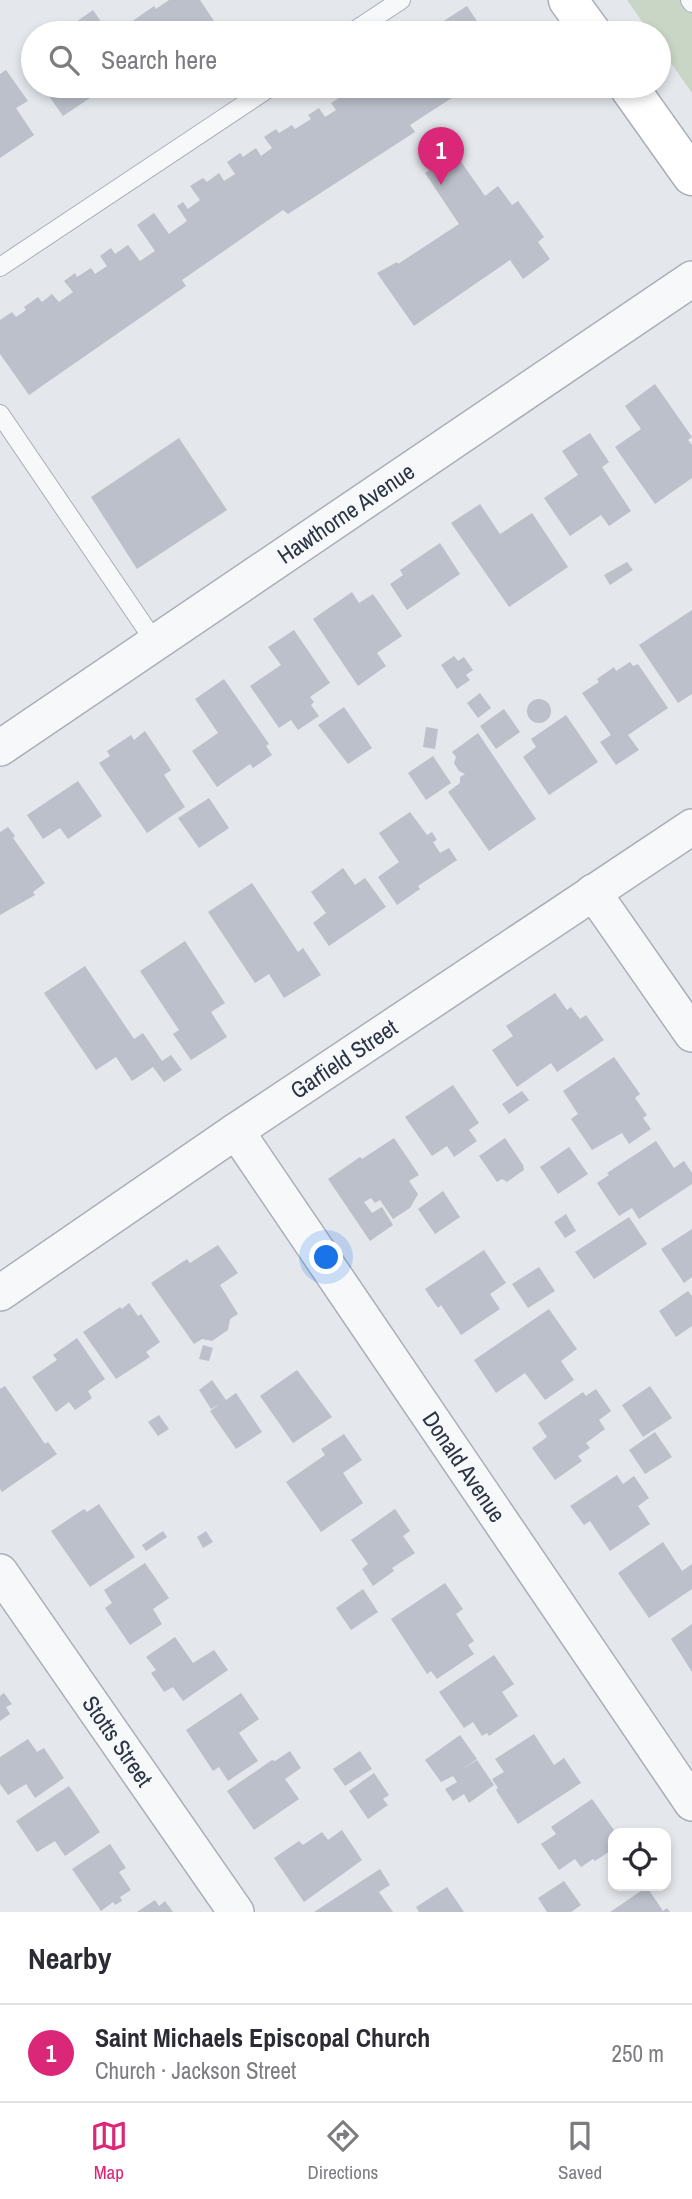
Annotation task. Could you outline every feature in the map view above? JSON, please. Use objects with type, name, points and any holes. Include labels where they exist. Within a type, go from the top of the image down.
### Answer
[{"type":"main road","points":[[568,0],[583,21]]},
{"type":"main road","points":[[636,98],[692,177]]},
{"type":"street","name":"Hawthorne Avenue","points":[[0,748],[692,279]]},
{"type":"street","name":"Garfield Street","points":[[0,1293],[236,1131],[692,827]]},
{"type":"street","points":[[593,892],[692,1034]]},
{"type":"street","name":"Donald Avenue","points":[[236,1131],[692,1804]]},
{"type":"street","name":"Stotts Street","points":[[0,1572],[236,1912]]},
{"type":"lane","points":[[369,21],[401,0]]},
{"type":"lane","points":[[0,267],[254,98]]},
{"type":"lane","points":[[0,414],[155,642]]},
{"type":"green space","points":[[627,0],[692,0],[692,93],[671,63],[671,21],[642,21]]},
{"type":"building","points":[[169,0],[200,0],[214,21],[133,21],[154,6],[156,9]]},
{"type":"building","points":[[467,6],[477,21],[444,21]]},
{"type":"building","points":[[93,10],[101,21],[77,21]]},
{"type":"building","points":[[6,70],[21,91],[21,98],[28,101],[16,108],[34,135],[0,158],[0,74]]},
{"type":"building","points":[[50,98],[90,98],[63,116]]},
{"type":"building","points":[[339,98],[452,98],[410,125],[415,132],[288,214],[283,210],[182,280],[186,286],[29,395],[0,354],[0,320],[12,312],[16,317],[38,297],[42,302],[52,294],[59,302],[73,292],[64,281],[75,273],[77,277],[91,268],[95,274],[107,266],[100,256],[111,248],[115,254],[128,245],[140,261],[155,251],[137,225],[154,213],[169,234],[187,221],[177,206],[183,202],[188,209],[200,200],[190,186],[203,178],[207,182],[219,173],[224,181],[235,174],[227,162],[240,153],[243,157],[256,148],[261,156],[272,148],[264,137],[276,129],[279,133],[292,125],[295,129],[311,119],[308,115],[319,108],[325,117],[336,110],[331,103]]},
{"type":"building","points":[[455,153],[485,196],[498,186],[512,205],[518,201],[544,237],[538,242],[550,259],[523,279],[510,260],[414,326],[377,273],[397,262],[398,264],[459,224],[425,173]]},
{"type":"building","points":[[655,384],[692,437],[688,440],[692,445],[692,478],[655,504],[615,447],[641,429],[625,406]]},
{"type":"building","points":[[590,433],[609,462],[602,467],[631,511],[609,526],[601,515],[570,536],[544,498],[578,475],[562,451]]},
{"type":"building","points":[[179,438],[227,510],[137,569],[91,497]]},
{"type":"building","points":[[480,504],[500,534],[532,513],[568,567],[509,607],[451,523]]},
{"type":"building","points":[[440,543],[460,574],[407,610],[390,584],[403,575],[400,570]]},
{"type":"building","points":[[627,562],[633,570],[610,585],[604,575]]},
{"type":"building","points":[[352,592],[359,603],[373,594],[402,636],[377,653],[386,666],[358,686],[313,619]]},
{"type":"building","points":[[692,610],[692,694],[678,703],[639,645]]},
{"type":"building","points":[[294,630],[330,683],[310,697],[314,702],[311,705],[319,716],[298,730],[291,720],[279,728],[250,686],[281,665],[268,647]]},
{"type":"building","points":[[454,656],[458,661],[464,657],[473,670],[466,675],[470,680],[457,689],[441,665]]},
{"type":"building","points":[[630,662],[633,666],[638,664],[668,708],[628,735],[639,750],[616,765],[600,742],[611,735],[582,693],[599,682],[597,679],[614,667],[616,671]]},
{"type":"building","points":[[224,679],[269,744],[266,746],[272,755],[253,768],[250,764],[217,787],[192,751],[218,733],[195,699]]},
{"type":"building","points":[[480,693],[491,708],[478,718],[467,703]]},
{"type":"building","points":[[539,699],[550,706],[551,711],[544,722],[539,723],[528,716],[527,711],[534,700]]},
{"type":"building","points":[[344,707],[372,748],[348,764],[318,725]]},
{"type":"building","points":[[504,709],[520,732],[496,749],[480,726]]},
{"type":"building","points":[[566,715],[598,762],[549,795],[523,757],[536,747],[531,739]]},
{"type":"building","points":[[426,727],[438,729],[435,749],[423,747]]},
{"type":"building","points":[[145,731],[171,770],[164,775],[185,807],[147,833],[99,763],[110,756],[107,751],[131,735],[134,740]]},
{"type":"building","points":[[478,733],[536,819],[489,851],[448,792],[460,783],[460,777],[465,774],[459,771],[454,763],[456,757],[452,752]]},
{"type":"building","points":[[433,756],[451,783],[426,800],[408,773]]},
{"type":"building","points":[[78,781],[102,816],[68,839],[60,828],[43,839],[27,815]]},
{"type":"building","points":[[209,798],[229,828],[199,848],[178,818]]},
{"type":"building","points":[[410,812],[427,835],[432,832],[437,840],[433,842],[440,853],[449,848],[457,860],[418,886],[420,889],[397,905],[378,877],[399,862],[379,833]]},
{"type":"building","points":[[8,827],[45,883],[33,892],[35,895],[0,915],[0,832]]},
{"type":"building","points":[[343,868],[355,885],[365,878],[386,907],[329,946],[313,923],[326,913],[311,892]]},
{"type":"building","points":[[252,883],[298,952],[303,948],[321,975],[284,998],[269,974],[255,983],[208,912]]},
{"type":"building","points":[[185,941],[225,1003],[211,1012],[227,1037],[191,1060],[173,1034],[179,1030],[140,971]]},
{"type":"building","points":[[85,966],[134,1039],[143,1033],[162,1061],[171,1055],[182,1070],[164,1082],[153,1067],[132,1081],[116,1057],[96,1070],[44,993]]},
{"type":"building","points":[[555,993],[567,1010],[571,1007],[580,1019],[586,1015],[604,1040],[557,1072],[551,1063],[517,1087],[492,1050],[513,1036],[506,1026]]},
{"type":"building","points":[[614,1057],[640,1094],[635,1098],[647,1115],[643,1118],[651,1129],[629,1144],[622,1133],[592,1150],[571,1119],[578,1114],[563,1091]]},
{"type":"building","points":[[453,1085],[479,1123],[469,1130],[477,1141],[454,1157],[447,1146],[432,1156],[405,1117]]},
{"type":"building","points":[[522,1091],[529,1100],[509,1114],[502,1104]]},
{"type":"building","points":[[394,1138],[419,1175],[409,1181],[418,1194],[410,1208],[393,1219],[380,1200],[375,1203],[371,1198],[364,1202],[372,1213],[382,1207],[393,1225],[370,1241],[328,1179]]},
{"type":"building","points":[[505,1138],[524,1170],[507,1182],[502,1179],[497,1182],[479,1156]]},
{"type":"building","points":[[656,1141],[674,1168],[684,1161],[692,1173],[692,1184],[639,1219],[632,1208],[619,1216],[597,1183],[609,1175],[607,1173]]},
{"type":"building","points":[[569,1147],[588,1174],[558,1194],[540,1167]]},
{"type":"building","points":[[443,1191],[460,1217],[435,1234],[418,1209]]},
{"type":"building","points":[[566,1214],[576,1231],[565,1238],[554,1222]]},
{"type":"building","points":[[629,1217],[647,1244],[594,1279],[575,1252]]},
{"type":"building","points":[[692,1229],[692,1277],[684,1283],[661,1249]]},
{"type":"building","points":[[218,1245],[238,1273],[220,1285],[238,1314],[230,1319],[228,1330],[212,1341],[202,1339],[194,1344],[151,1283],[187,1259],[190,1263]]},
{"type":"building","points":[[484,1250],[506,1283],[490,1294],[500,1309],[461,1335],[441,1305],[438,1308],[425,1289]]},
{"type":"building","points":[[539,1267],[555,1291],[528,1308],[512,1284]]},
{"type":"building","points":[[688,1291],[692,1296],[692,1326],[676,1337],[659,1311]]},
{"type":"building","points":[[129,1303],[138,1316],[141,1314],[160,1342],[146,1352],[150,1357],[116,1379],[83,1332]]},
{"type":"building","points":[[549,1309],[577,1349],[561,1361],[574,1380],[545,1400],[525,1373],[496,1393],[474,1360]]},
{"type":"building","points":[[77,1338],[105,1379],[88,1391],[92,1398],[75,1410],[69,1402],[56,1412],[32,1377],[57,1360],[53,1355]]},
{"type":"building","points":[[203,1345],[213,1348],[209,1361],[199,1359]]},
{"type":"building","points":[[297,1370],[332,1417],[293,1443],[260,1396]]},
{"type":"building","points":[[212,1380],[226,1400],[236,1393],[262,1432],[236,1449],[210,1411],[220,1404],[211,1409],[199,1390]]},
{"type":"building","points":[[5,1386],[45,1444],[48,1442],[57,1454],[2,1492],[0,1389]]},
{"type":"building","points":[[650,1386],[672,1418],[643,1437],[622,1405]]},
{"type":"building","points":[[596,1389],[611,1411],[599,1420],[605,1429],[586,1443],[590,1448],[578,1456],[582,1461],[555,1480],[532,1448],[547,1437],[538,1423],[583,1392],[586,1396]]},
{"type":"building","points":[[159,1415],[169,1429],[158,1436],[148,1422]]},
{"type":"building","points":[[655,1432],[672,1457],[645,1474],[629,1450]]},
{"type":"building","points":[[344,1434],[362,1460],[343,1473],[363,1503],[321,1532],[286,1482],[325,1455],[321,1449]]},
{"type":"building","points":[[617,1475],[623,1484],[634,1476],[649,1498],[638,1506],[650,1524],[610,1551],[590,1521],[584,1525],[570,1506]]},
{"type":"building","points":[[99,1504],[135,1557],[90,1587],[51,1531],[84,1509],[87,1512]]},
{"type":"building","points":[[395,1509],[410,1531],[403,1536],[415,1553],[392,1568],[394,1571],[373,1586],[362,1569],[368,1564],[351,1540]]},
{"type":"building","points":[[163,1531],[167,1537],[146,1551],[142,1545]]},
{"type":"building","points":[[206,1531],[213,1542],[203,1548],[197,1537]]},
{"type":"building","points":[[663,1542],[682,1571],[692,1564],[692,1589],[649,1618],[618,1573]]},
{"type":"building","points":[[145,1563],[169,1598],[153,1609],[162,1624],[130,1645],[105,1608],[112,1603],[104,1590]]},
{"type":"building","points":[[445,1583],[463,1609],[456,1614],[474,1641],[468,1645],[474,1654],[437,1679],[431,1671],[427,1674],[391,1619]]},
{"type":"building","points":[[363,1589],[378,1612],[351,1630],[336,1608]]},
{"type":"building","points":[[692,1624],[692,1672],[671,1639]]},
{"type":"building","points":[[175,1637],[193,1663],[214,1650],[228,1670],[183,1701],[173,1687],[164,1692],[151,1673],[156,1670],[146,1657]]},
{"type":"building","points":[[494,1655],[514,1684],[502,1692],[518,1716],[489,1736],[487,1733],[482,1736],[473,1722],[464,1728],[439,1692]]},
{"type":"building","points":[[4,1693],[12,1704],[6,1707],[10,1714],[0,1721],[0,1696]]},
{"type":"building","points":[[241,1693],[259,1719],[239,1733],[258,1761],[228,1781],[219,1767],[213,1771],[186,1730]]},
{"type":"building","points":[[534,1734],[554,1765],[564,1758],[581,1783],[518,1824],[492,1779],[504,1772],[495,1759]]},
{"type":"building","points":[[460,1735],[477,1759],[463,1769],[477,1760],[494,1785],[469,1803],[464,1794],[453,1801],[445,1789],[457,1782],[453,1776],[441,1782],[425,1760]]},
{"type":"building","points":[[28,1739],[37,1752],[44,1748],[64,1778],[35,1798],[26,1784],[8,1795],[0,1784],[0,1757]]},
{"type":"building","points":[[290,1751],[301,1768],[285,1779],[299,1799],[254,1830],[227,1791]]},
{"type":"building","points":[[360,1751],[372,1769],[345,1786],[333,1769]]},
{"type":"building","points":[[374,1773],[389,1795],[383,1799],[388,1805],[368,1819],[349,1791]]},
{"type":"building","points":[[69,1786],[100,1832],[65,1856],[55,1841],[37,1852],[16,1821]]},
{"type":"building","points":[[592,1799],[612,1828],[608,1828],[608,1852],[581,1867],[575,1859],[559,1870],[541,1844],[556,1834],[551,1827]]},
{"type":"building","points":[[342,1830],[362,1860],[304,1902],[274,1858],[299,1841],[303,1845],[322,1832],[328,1840]]},
{"type":"building","points":[[110,1844],[126,1868],[119,1872],[131,1890],[120,1897],[122,1901],[115,1905],[113,1902],[101,1911],[72,1869]]},
{"type":"building","points":[[380,1869],[390,1885],[379,1892],[393,1912],[314,1912]]},
{"type":"building","points":[[564,1881],[581,1905],[571,1912],[547,1912],[538,1898]]},
{"type":"building","points":[[447,1887],[464,1912],[419,1912],[416,1907]]},
{"type":"building","points":[[641,1891],[650,1891],[663,1911],[667,1908],[670,1912],[610,1912]]},
{"type":"building","points":[[155,1900],[159,1906],[165,1901],[173,1912],[137,1912]]},
{"type":"place","name":"Saint Michaels Episcopal Church","points":[[441,185]]}]
